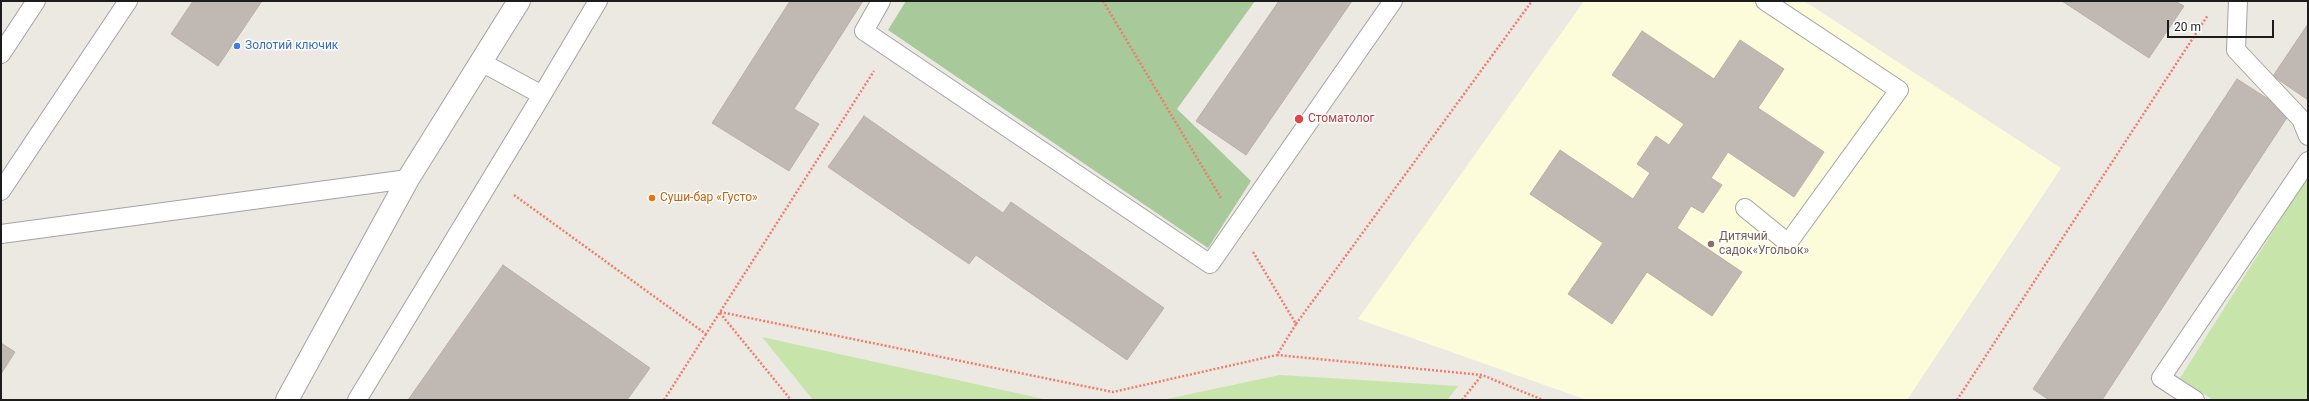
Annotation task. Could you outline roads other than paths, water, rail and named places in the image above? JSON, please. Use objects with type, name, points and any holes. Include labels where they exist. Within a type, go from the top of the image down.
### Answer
[{"type":"street","points":[[287,400],[408,179],[519,1]]},
{"type":"lane","points":[[1,54],[36,1]]},
{"type":"lane","points":[[1,191],[128,1]]},
{"type":"lane","points":[[357,400],[598,1]]},
{"type":"lane","points":[[881,1],[864,31],[1210,264],[1393,1]]},
{"type":"lane","points":[[1745,208],[1788,243],[1899,90],[1765,1]]},
{"type":"lane","points":[[2238,1],[2236,50],[2300,120],[2308,136]]},
{"type":"lane","points":[[481,62],[542,95]]},
{"type":"lane","points":[[2195,400],[2161,378],[2308,160]]},
{"type":"lane","points":[[1,234],[408,179]]},
{"type":"place","name":"Золотий ключик","points":[[237,46]]},
{"type":"place","name":"Стоматолог","points":[[1299,119]]},
{"type":"place","name":"Суши-бар «Густо»","points":[[652,198]]},
{"type":"place","name":"Дитячий садок«Угольок»","points":[[1711,244]]}]
